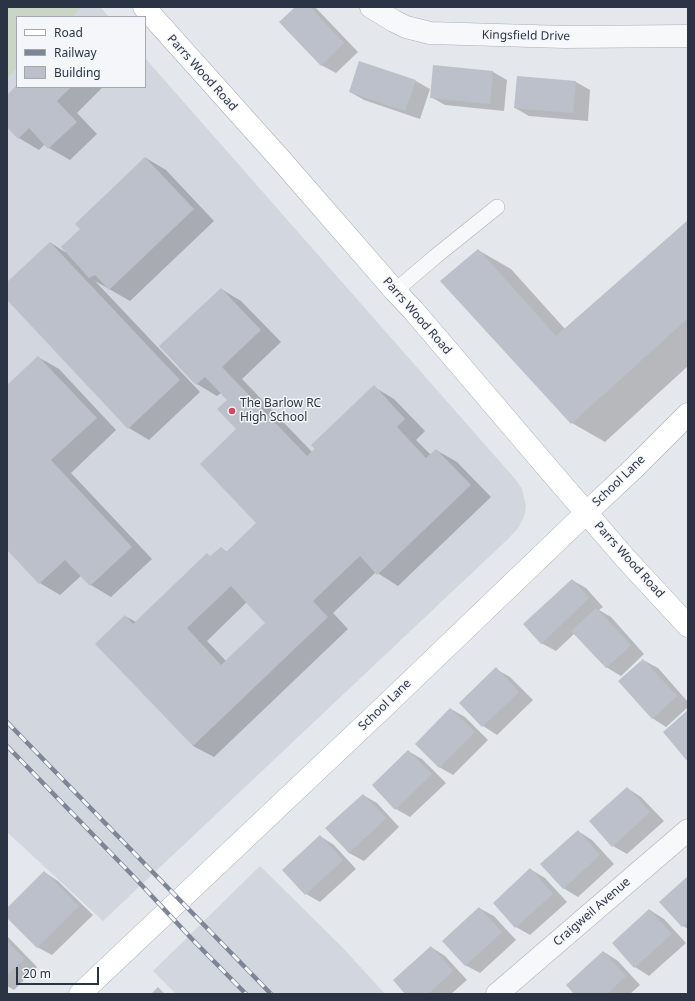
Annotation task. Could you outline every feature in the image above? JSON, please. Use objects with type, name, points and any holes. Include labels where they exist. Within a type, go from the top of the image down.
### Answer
[{"type":"street","name":"Parrs Wood Road","points":[[144,7],[281,160],[395,291],[414,310],[586,513],[688,626]]},
{"type":"street","name":"Kingsfield Drive","points":[[371,7],[406,27],[430,33],[565,37],[688,36]]},
{"type":"street","name":"School Lane","points":[[80,994],[388,704],[633,469],[688,414]]},
{"type":"street","name":"Craigweil Avenue","points":[[497,994],[688,830]]},
{"type":"lane","points":[[395,291],[436,256],[498,207]]},
{"type":"shaded area","name":"The Barlow RC High School","points":[[7,7],[100,7],[108,16],[16,16],[16,88],[146,88],[146,59],[516,480],[522,489],[526,506],[525,514],[519,527],[508,539],[103,921],[7,832]]},
{"type":"shaded area","points":[[260,866],[343,948],[385,994],[176,994],[153,971]]},
{"type":"green space","points":[[7,7],[82,7],[73,16],[16,16],[16,69],[7,78]]},
{"type":"building","points":[[295,7],[310,7],[344,43],[321,66],[279,22]]},
{"type":"building","points":[[359,61],[416,80],[405,111],[349,92]]},
{"type":"building","points":[[433,65],[493,71],[490,104],[430,98]]},
{"type":"building","points":[[517,76],[576,81],[573,113],[514,108]]},
{"type":"building","points":[[16,86],[16,88],[70,88],[57,101],[77,122],[48,149],[29,128],[18,139],[7,127],[7,95]]},
{"type":"building","points":[[145,157],[194,209],[109,290],[95,275],[89,278],[61,247],[80,229],[75,224]]},
{"type":"building","points":[[688,220],[688,318],[571,424],[440,281],[478,249],[556,336]]},
{"type":"building","points":[[50,242],[180,380],[128,429],[7,300],[7,282]]},
{"type":"building","points":[[221,288],[261,330],[222,367],[307,456],[315,449],[311,445],[374,385],[405,419],[397,427],[426,458],[436,449],[471,485],[377,575],[360,556],[313,601],[328,617],[193,746],[95,644],[125,615],[133,624],[207,553],[210,556],[221,547],[226,552],[256,523],[200,464],[236,429],[217,409],[227,400],[205,377],[196,385],[159,346]],"holes":[[[231,586],[265,623],[221,665],[187,628]]]},
{"type":"building","points":[[38,356],[97,418],[51,460],[132,547],[90,586],[65,560],[39,584],[7,550],[7,385]]},
{"type":"building","points":[[572,579],[589,598],[541,644],[523,624]]},
{"type":"building","points":[[596,608],[631,645],[606,668],[571,631]]},
{"type":"building","points":[[643,659],[677,696],[652,719],[618,681]]},
{"type":"building","points":[[496,667],[519,692],[482,727],[459,703]]},
{"type":"building","points":[[450,708],[475,732],[439,768],[415,744]]},
{"type":"building","points":[[688,710],[688,762],[663,732]]},
{"type":"building","points":[[408,750],[432,774],[395,810],[372,785]]},
{"type":"building","points":[[627,787],[650,812],[612,847],[589,821]]},
{"type":"building","points":[[363,794],[386,818],[349,853],[325,828]]},
{"type":"building","points":[[578,830],[600,855],[563,889],[540,864]]},
{"type":"building","points":[[320,835],[343,860],[305,895],[282,870]]},
{"type":"building","points":[[530,868],[553,894],[515,928],[493,903]]},
{"type":"building","points":[[44,871],[79,906],[37,948],[7,918],[7,908]]},
{"type":"building","points":[[688,876],[688,922],[682,927],[659,902]]},
{"type":"building","points":[[479,907],[502,932],[465,966],[442,941]]},
{"type":"building","points":[[649,909],[672,934],[634,968],[612,943]]},
{"type":"building","points":[[7,941],[24,959],[7,975]]},
{"type":"building","points":[[431,946],[453,971],[428,994],[405,994],[393,980]]},
{"type":"building","points":[[603,951],[626,976],[607,994],[574,994],[566,985]]},
{"type":"building","points":[[158,987],[165,994],[151,994]]},
{"type":"railway","points":[[7,722],[271,994]]},
{"type":"railway","points":[[7,746],[246,994]]},
{"type":"place","name":"The Barlow RC High School","points":[[232,411]]}]
